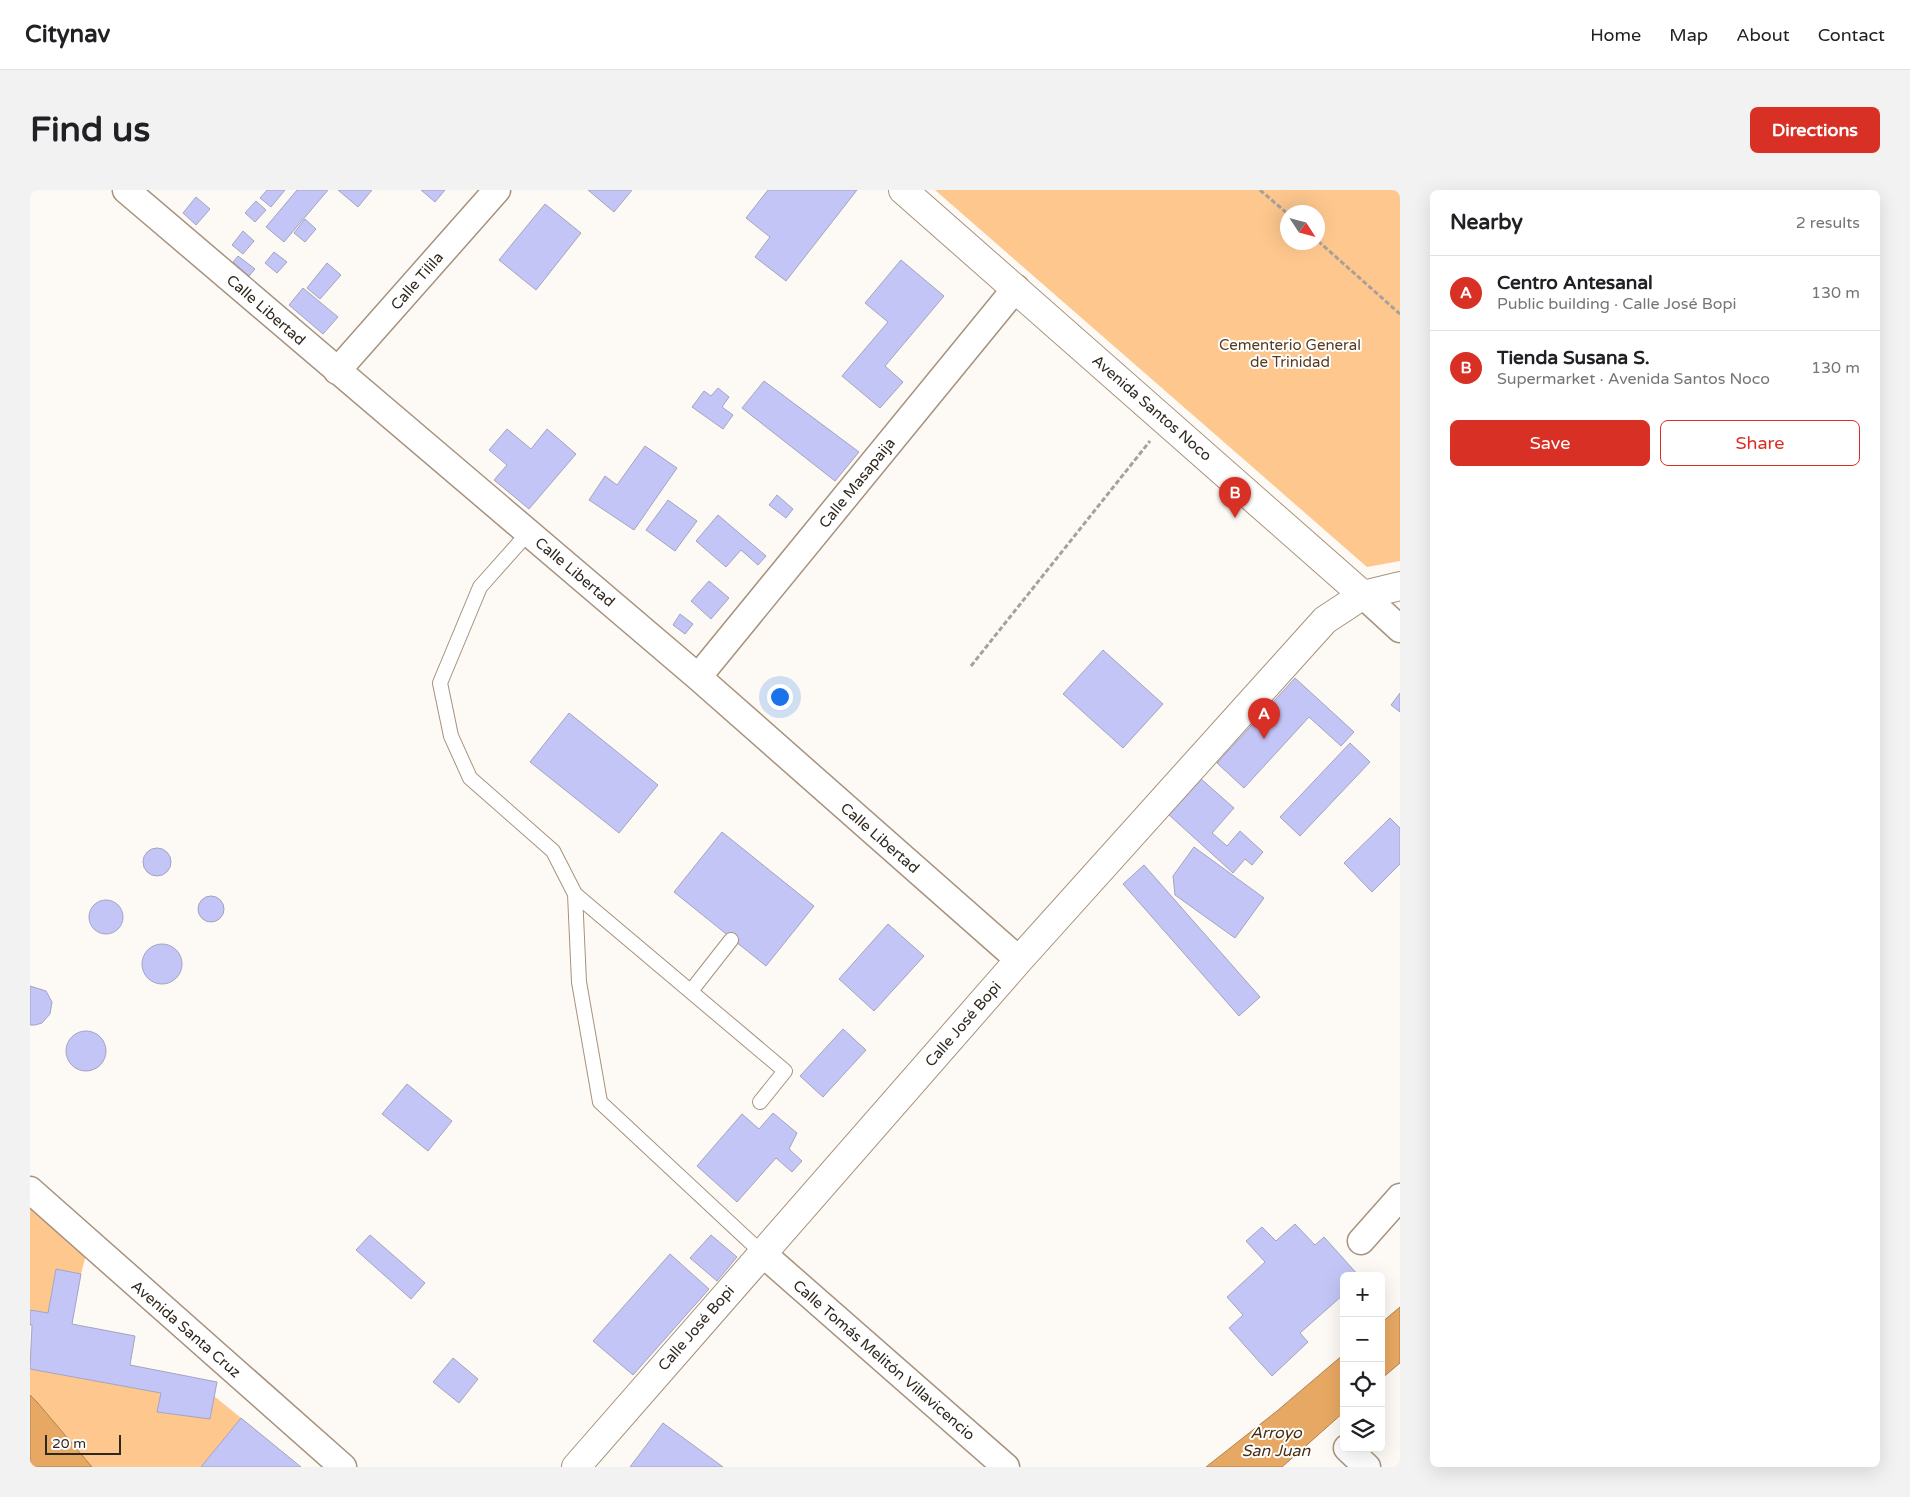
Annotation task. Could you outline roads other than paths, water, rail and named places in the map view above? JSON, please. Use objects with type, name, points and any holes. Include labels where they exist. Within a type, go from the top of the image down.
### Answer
[{"type":"main road","name":"Avenida Santos Noco","points":[[903,190],[1364,595]]},
{"type":"main road","name":"Calle José Bopi","points":[[576,1467],[1019,960],[1325,620],[1364,595],[1400,586]]},
{"type":"street","name":"Calle Libertad","points":[[126,190],[698,677],[1019,960]]},
{"type":"street","name":"Calle Tilila","points":[[337,371],[497,190]]},
{"type":"street","name":"Calle Masapaija","points":[[698,677],[1016,288]]},
{"type":"street","name":"Avenida Santos Noco","points":[[1364,595],[1400,629]]},
{"type":"street","name":"Avenida Santa Cruz","points":[[30,1190],[343,1467]]},
{"type":"street","points":[[1361,1241],[1400,1197]]},
{"type":"street","name":"Calle Tomás Melitón Villavicencio","points":[[762,1253],[1006,1467]]},
{"type":"street","points":[[1352,1452],[1367,1467]]},
{"type":"lane","points":[[528,532],[480,587],[440,683],[451,736],[470,778],[553,851],[575,894],[785,1071],[760,1102]]},
{"type":"lane","points":[[575,894],[579,982],[600,1102],[762,1253]]},
{"type":"lane","points":[[691,991],[732,940]]},
{"type":"water","points":[[1400,1307],[1400,1363],[1385,1376],[1385,1362],[1385,1320]]},
{"type":"water","name":"Arroyo San Juan","points":[[1340,1357],[1340,1416],[1282,1467],[1206,1467],[1277,1411]]},
{"type":"water","points":[[30,1395],[37,1402],[92,1467],[30,1467]]},
{"type":"place","name":"Tienda Susana S.","points":[[1235,518]]},
{"type":"place","name":"Centro Antesanal","points":[[1264,739]]},
{"type":"park label","name":"Cementerio General de Trinidad","points":[[1290,354]]}]
